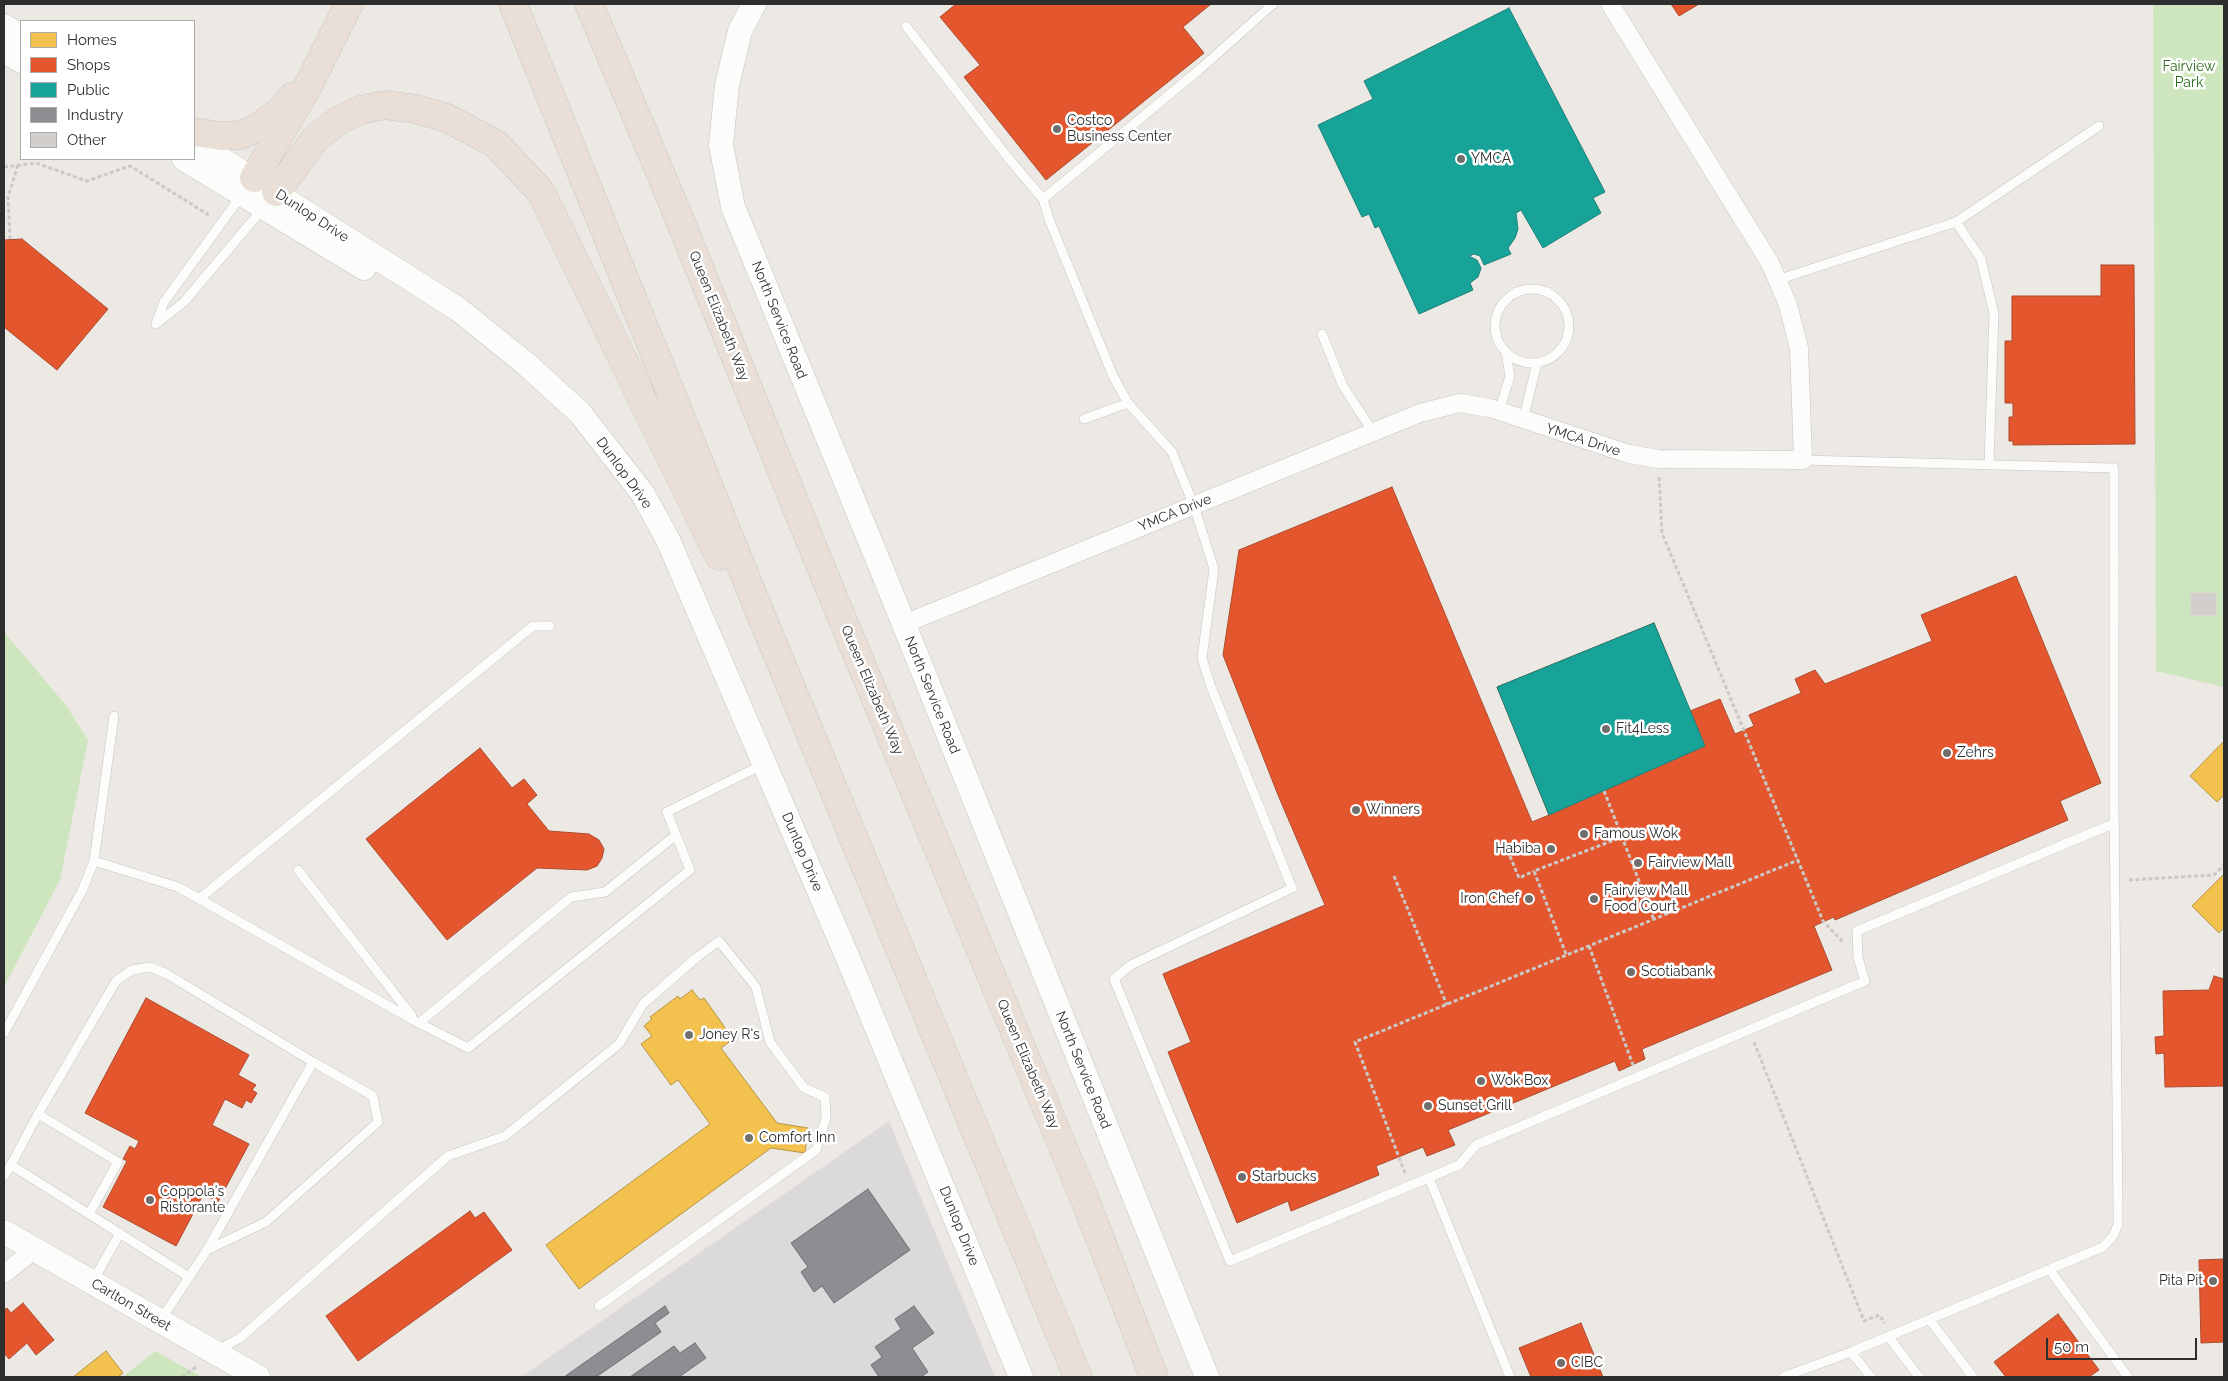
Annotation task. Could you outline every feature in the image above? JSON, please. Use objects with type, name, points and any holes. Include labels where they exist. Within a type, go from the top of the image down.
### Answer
[{"type":"highway","points":[[259,193],[295,110],[349,4]]},
{"type":"highway","points":[[513,4],[834,792],[1078,1377]]},
{"type":"highway","name":"Queen Elizabeth Way","points":[[589,4],[668,191],[829,587],[1085,1200],[1154,1377]]},
{"type":"highway","points":[[608,4],[668,191]]},
{"type":"highway","points":[[195,132],[222,136],[241,135],[257,128],[281,110],[321,61]]},
{"type":"highway","points":[[259,193],[339,120],[360,110],[385,105],[416,108],[455,122],[496,144],[541,192],[834,792]]},
{"type":"street","name":"North Service Road","points":[[754,4],[740,31],[727,85],[722,145],[733,207],[904,624],[1207,1377]]},
{"type":"street","points":[[1610,4],[1734,203],[1770,264],[1788,305],[1798,348],[1803,460]]},
{"type":"street","points":[[4,26],[20,35]]},
{"type":"street","points":[[4,50],[20,60]]},
{"type":"street","name":"Dunlop Drive","points":[[195,143],[259,193]]},
{"type":"street","name":"Dunlop Drive","points":[[186,160],[259,193],[458,309],[525,363],[580,413],[643,494],[668,540],[764,764],[882,1040],[1021,1377]]},
{"type":"street","name":"YMCA Drive","points":[[904,624],[1430,409],[1460,403],[1499,411],[1629,454],[1659,459],[1803,460]]},
{"type":"street","name":"Carlton Street","points":[[4,1232],[258,1377]]},
{"type":"street","points":[[4,1274],[35,1250]]},
{"type":"lane","points":[[1044,200],[1199,70],[1273,4]]},
{"type":"lane","points":[[906,26],[1009,159],[1044,200],[1049,219],[1114,376],[1128,403],[1172,452],[1194,506],[1214,569],[1202,658],[1211,687],[1292,888],[1131,965],[1114,980],[1230,1261],[1459,1165],[1476,1146],[1865,982],[1858,958],[1857,932],[2115,823]]},
{"type":"lane","points":[[1777,280],[1956,222],[2100,126]]},
{"type":"lane","points":[[259,193],[184,302],[156,324],[164,302],[220,222],[259,193]]},
{"type":"lane","points":[[1956,222],[1981,258],[1994,314],[1989,464]]},
{"type":"lane","points":[[1526,289],[1544,291],[1558,299],[1565,308],[1570,329],[1567,340],[1556,356],[1537,363],[1526,363],[1515,359],[1506,352],[1498,342],[1495,330],[1495,319],[1499,308],[1506,299],[1516,292],[1526,289]]},
{"type":"lane","points":[[1322,334],[1343,386],[1373,432]]},
{"type":"lane","points":[[1499,411],[1510,376],[1506,352]]},
{"type":"lane","points":[[1523,420],[1537,363]]},
{"type":"lane","points":[[1084,419],[1128,403]]},
{"type":"lane","points":[[1783,1377],[1851,1352],[2103,1246],[2113,1236],[2118,1224],[2114,468],[1803,460]]},
{"type":"lane","points":[[199,899],[533,626],[550,626]]},
{"type":"lane","points":[[4,1033],[82,891],[94,861],[114,716]]},
{"type":"lane","points":[[94,861],[178,887],[417,1022],[468,1048],[690,870],[667,812],[764,764]]},
{"type":"lane","points":[[417,1022],[571,897],[605,892],[676,835]]},
{"type":"lane","points":[[298,870],[417,1022]]},
{"type":"lane","points":[[214,1352],[240,1338],[448,1156],[505,1136],[619,1044],[643,1004],[696,958],[719,941],[756,987],[770,1042],[804,1088],[825,1097],[826,1118],[816,1150],[599,1306]]},
{"type":"lane","points":[[4,1176],[116,981],[132,970],[150,967],[168,974],[373,1096],[378,1122],[266,1222],[207,1250]]},
{"type":"lane","points":[[160,1322],[207,1250],[313,1062]]},
{"type":"lane","points":[[38,1114],[118,1162],[89,1214]]},
{"type":"lane","points":[[11,1165],[189,1277]]},
{"type":"lane","points":[[1430,1178],[1510,1377]]},
{"type":"lane","points":[[92,1282],[120,1233]]},
{"type":"lane","points":[[2049,1269],[2128,1377]]},
{"type":"lane","points":[[1929,1319],[1973,1377]]},
{"type":"lane","points":[[1891,1335],[1919,1377]]},
{"type":"lane","points":[[1851,1352],[1871,1377]]},
{"type":"path","points":[[4,167],[36,163],[88,180],[130,166],[220,222]]},
{"type":"path","points":[[10,240],[8,197],[18,165]]},
{"type":"path","points":[[1659,459],[1662,533],[1823,921],[1858,958]]},
{"type":"path","points":[[1604,791],[1654,920]]},
{"type":"path","points":[[1505,844],[1519,878],[1534,870],[1622,837]]},
{"type":"path","points":[[1410,1187],[1400,1156],[1355,1042],[1798,860]]},
{"type":"path","points":[[2115,881],[2214,876],[2224,865]]},
{"type":"path","points":[[1534,870],[1566,954]]},
{"type":"path","points":[[1394,876],[1447,1005]]},
{"type":"path","points":[[1589,946],[1638,1077]]},
{"type":"path","points":[[1750,1030],[1864,1322],[1879,1316],[1891,1335]]},
{"type":"shaded area","points":[[889,1121],[995,1377],[521,1377]]},
{"type":"green space","name":"Fairview Park","points":[[2153,4],[2224,4],[2224,687],[2156,671]]},
{"type":"green space","points":[[4,632],[65,704],[88,740],[60,880],[4,987]]},
{"type":"green space","points":[[155,1351],[202,1377],[123,1377]]},
{"type":"building: Homes","points":[[2224,741],[2224,795],[2217,802],[2190,776]]},
{"type":"building: Homes","points":[[2224,874],[2224,928],[2219,933],[2192,906]]},
{"type":"building: Homes","name":"Comfort Inn","points":[[692,990],[700,1000],[704,998],[726,1029],[722,1032],[729,1042],[721,1048],[777,1123],[808,1128],[805,1153],[771,1148],[579,1289],[546,1245],[710,1124],[678,1080],[671,1085],[641,1044],[652,1036],[644,1026],[652,1019],[650,1017],[678,996],[680,999]]},
{"type":"building: Homes","points":[[106,1351],[123,1373],[118,1377],[73,1377]]},
{"type":"building: Shops","name":"Costco Business Center","points":[[956,4],[1211,4],[1183,27],[1204,53],[1046,180],[964,77],[980,65],[940,17]]},
{"type":"building: Shops","points":[[1671,4],[1699,4],[1679,16]]},
{"type":"building: Shops","points":[[22,239],[108,309],[57,370],[4,327],[4,240]]},
{"type":"building: Shops","points":[[2101,265],[2134,265],[2135,444],[2013,445],[2013,441],[2009,441],[2009,417],[2013,417],[2013,403],[2005,403],[2005,341],[2012,341],[2012,296],[2101,296]]},
{"type":"building: Shops","name":"Fairview Mall","points":[[1392,487],[1532,822],[1549,815],[1497,687],[1654,623],[1690,711],[1720,699],[1735,734],[1754,726],[1749,715],[1801,693],[1795,679],[1815,670],[1825,684],[1932,641],[1921,615],[2016,576],[2101,783],[2060,801],[2068,820],[1835,920],[1834,917],[1814,926],[1832,970],[1642,1049],[1645,1059],[1619,1071],[1615,1061],[1448,1130],[1455,1145],[1427,1156],[1423,1147],[1376,1166],[1379,1175],[1291,1211],[1288,1201],[1237,1223],[1168,1052],[1191,1042],[1163,974],[1325,905],[1278,795],[1223,655],[1239,550]]},
{"type":"building: Shops","points":[[480,748],[512,788],[524,779],[537,795],[527,804],[549,831],[589,834],[599,840],[604,849],[602,858],[597,866],[587,870],[537,868],[447,940],[366,839]]},
{"type":"building: Shops","points":[[2214,976],[2224,979],[2224,1086],[2165,1087],[2164,1053],[2156,1054],[2155,1037],[2164,1036],[2163,991],[2209,990]]},
{"type":"building: Shops","points":[[146,998],[249,1055],[238,1075],[256,1085],[252,1090],[257,1093],[251,1103],[246,1100],[242,1108],[225,1099],[212,1125],[249,1144],[218,1202],[203,1195],[176,1246],[103,1207],[127,1161],[123,1159],[130,1146],[135,1149],[139,1141],[85,1113]]},
{"type":"building: Shops","points":[[470,1211],[475,1218],[484,1212],[512,1250],[358,1361],[326,1316]]},
{"type":"building: Shops","points":[[2224,1259],[2224,1342],[2201,1343],[2199,1260]]},
{"type":"building: Shops","points":[[23,1303],[54,1340],[36,1355],[27,1343],[9,1359],[4,1353],[4,1310],[7,1308],[11,1313]]},
{"type":"building: Shops","points":[[2058,1314],[2099,1370],[2089,1377],[2006,1377],[1994,1362]]},
{"type":"building: Shops","name":"CIBC","points":[[1581,1323],[1603,1377],[1531,1377],[1519,1348]]},
{"type":"building: Public","name":"YMCA","points":[[1509,8],[1605,192],[1593,198],[1601,213],[1543,248],[1521,210],[1516,213],[1518,229],[1515,238],[1508,248],[1511,254],[1484,265],[1480,256],[1474,254],[1469,256],[1477,260],[1481,268],[1478,277],[1470,283],[1473,290],[1419,314],[1379,226],[1375,228],[1369,214],[1362,217],[1318,125],[1373,99],[1364,81]]},
{"type":"building: Public","name":"Fit4Less","points":[[1654,623],[1705,746],[1549,815],[1497,687]]},
{"type":"building: Industry","points":[[868,1189],[910,1250],[834,1303],[822,1286],[814,1292],[801,1272],[808,1267],[791,1243]]},
{"type":"building: Industry","points":[[665,1306],[669,1313],[655,1323],[661,1332],[596,1377],[564,1377]]},
{"type":"building: Industry","points":[[914,1306],[934,1333],[912,1348],[928,1372],[921,1377],[879,1377],[871,1365],[882,1357],[875,1347],[901,1329],[895,1319]]},
{"type":"building: Industry","points":[[695,1343],[706,1358],[679,1377],[630,1377],[674,1346],[680,1353]]},
{"type":"building: Other","points":[[2191,593],[2216,593],[2216,615],[2191,615]]},
{"type":"place","name":"Costco Business Center","points":[[1057,129]]},
{"type":"place","name":"YMCA","points":[[1461,159]]},
{"type":"place","name":"Fit4Less","points":[[1606,729]]},
{"type":"place","name":"Zehrs","points":[[1947,753]]},
{"type":"place","name":"Winners","points":[[1356,810]]},
{"type":"place","name":"Famous Wok","points":[[1584,834]]},
{"type":"place","name":"Habiba","points":[[1551,849]]},
{"type":"place","name":"Fairview Mall","points":[[1638,863]]},
{"type":"place","name":"Iron Chef","points":[[1529,899]]},
{"type":"place","name":"Fairview Mall Food Court","points":[[1594,899]]},
{"type":"place","name":"Scotiabank","points":[[1631,972]]},
{"type":"place","name":"Joney R's","points":[[689,1035]]},
{"type":"place","name":"Wok Box","points":[[1481,1081]]},
{"type":"place","name":"Sunset Grill","points":[[1428,1106]]},
{"type":"place","name":"Comfort Inn","points":[[749,1138]]},
{"type":"place","name":"Starbucks","points":[[1242,1177]]},
{"type":"place","name":"Coppola's Ristorante","points":[[150,1200]]},
{"type":"place","name":"Pita Pit","points":[[2213,1281]]},
{"type":"place","name":"CIBC","points":[[1561,1363]]}]
